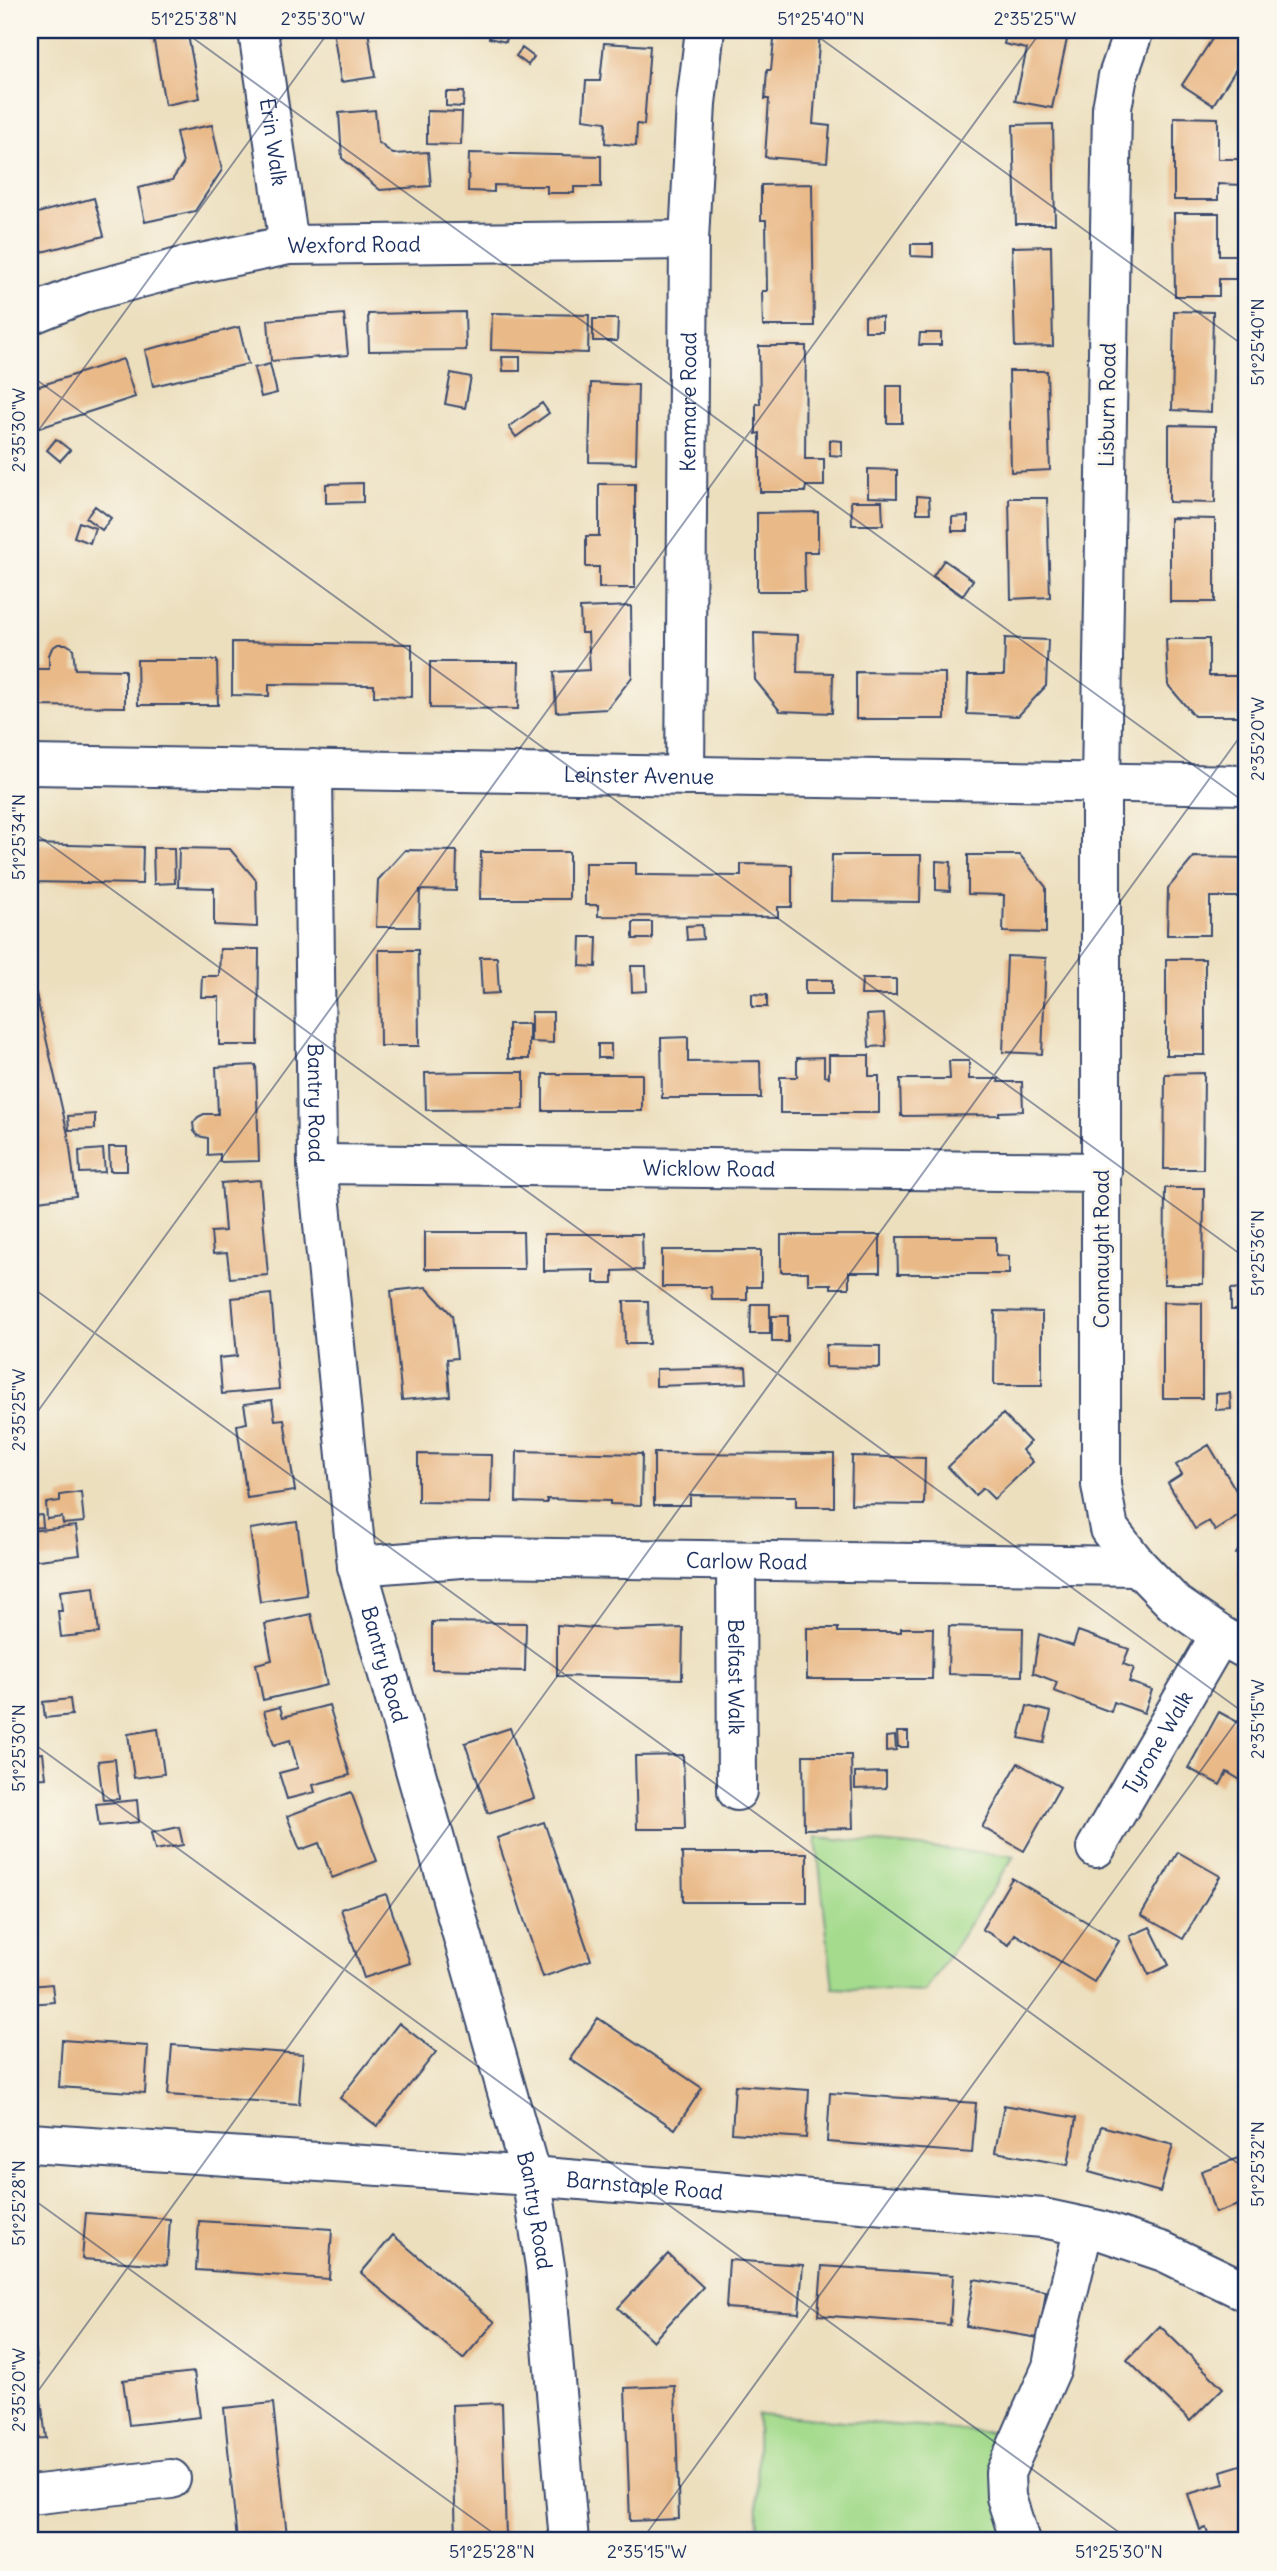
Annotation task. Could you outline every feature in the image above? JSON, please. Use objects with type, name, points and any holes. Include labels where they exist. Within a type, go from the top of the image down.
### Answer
[{"type":"street","name":"Kenmare Road","points":[[685,776],[689,240],[696,103],[705,30]]},
{"type":"street","name":"Lisburn Road","points":[[1101,783],[1112,108],[1120,66],[1134,30]]},
{"type":"street","name":"Erin Walk","points":[[259,38],[289,246]]},
{"type":"street","name":"Wexford Road","points":[[30,315],[100,288],[187,266],[289,246],[689,240]]},
{"type":"street","name":"Leinster Avenue","points":[[30,765],[1247,785]]},
{"type":"street","name":"Bantry Road","points":[[313,769],[317,1164],[357,1566],[531,2176],[545,2266],[569,2541]]},
{"type":"street","name":"Connaught Road","points":[[1101,783],[1101,1485],[1110,1529],[1138,1566],[1175,1604],[1233,1642]]},
{"type":"street","name":"Wicklow Road","points":[[317,1164],[1101,1172]]},
{"type":"street","name":"Carlow Road","points":[[357,1566],[474,1557],[1138,1566]]},
{"type":"street","name":"Belfast Walk","points":[[736,1561],[737,1791]]},
{"type":"street","name":"Tyrone Walk","points":[[1096,1848],[1233,1642]]},
{"type":"street","name":"Barnstaple Road","points":[[30,2143],[531,2176],[1043,2218],[1084,2227],[1164,2252],[1247,2292]]},
{"type":"street","points":[[1020,2541],[1006,2497],[1005,2473],[1052,2367],[1084,2227]]},
{"type":"street","points":[[30,2495],[171,2479]]},
{"type":"green space","points":[[816,1837],[1014,1856],[925,1992],[833,1988]]},
{"type":"green space","points":[[757,2414],[1007,2434],[1007,2541],[758,2541]]},
{"type":"building","points":[[152,30],[187,30],[200,98],[165,105]]},
{"type":"building","points":[[333,30],[368,30],[375,77],[341,82]]},
{"type":"building","points":[[491,30],[509,30],[506,42],[489,38]]},
{"type":"building","points":[[775,30],[820,30],[813,124],[830,126],[827,162],[765,157],[769,99],[765,99],[767,70],[771,70]]},
{"type":"building","points":[[1007,30],[1069,30],[1052,108],[1015,101],[1027,49],[1004,44]]},
{"type":"building","points":[[1218,30],[1247,30],[1247,52],[1213,105],[1182,85]]},
{"type":"building","points":[[604,43],[650,46],[644,125],[637,124],[636,146],[605,143],[606,122],[583,119],[586,81],[600,81]]},
{"type":"building","points":[[522,48],[534,57],[528,65],[516,56]]},
{"type":"building","points":[[446,92],[464,92],[463,107],[446,106]]},
{"type":"building","points":[[375,110],[378,142],[393,154],[428,152],[431,186],[380,190],[342,158],[339,113]]},
{"type":"building","points":[[427,111],[462,112],[461,145],[427,144]]},
{"type":"building","points":[[1174,117],[1218,118],[1218,159],[1243,159],[1244,185],[1218,184],[1218,200],[1174,200]]},
{"type":"building","points":[[1053,124],[1055,224],[1016,224],[1013,125]]},
{"type":"building","points":[[212,125],[222,170],[195,211],[145,222],[138,188],[172,180],[183,164],[176,132]]},
{"type":"building","points":[[469,153],[601,156],[601,187],[574,187],[574,193],[547,193],[547,186],[494,185],[494,192],[468,191]]},
{"type":"building","points":[[812,184],[814,326],[763,326],[762,291],[767,291],[766,220],[761,220],[761,185]]},
{"type":"building","points":[[94,198],[104,236],[30,255],[30,215]]},
{"type":"building","points":[[1174,213],[1219,213],[1219,255],[1236,255],[1236,279],[1219,279],[1219,296],[1175,296]]},
{"type":"building","points":[[911,244],[933,244],[933,257],[911,256]]},
{"type":"building","points":[[1051,246],[1053,346],[1015,347],[1012,247]]},
{"type":"building","points":[[1174,311],[1213,312],[1211,412],[1172,410]]},
{"type":"building","points":[[465,312],[466,350],[369,351],[368,314]]},
{"type":"building","points":[[492,313],[589,315],[588,353],[491,350]]},
{"type":"building","points":[[344,314],[348,355],[271,361],[268,320]]},
{"type":"building","points":[[865,316],[882,317],[882,331],[865,331]]},
{"type":"building","points":[[593,319],[618,319],[617,341],[593,341]]},
{"type":"building","points":[[239,327],[248,364],[153,386],[145,350]]},
{"type":"building","points":[[920,333],[941,333],[941,345],[919,345]]},
{"type":"building","points":[[759,346],[806,346],[805,459],[824,459],[824,486],[806,486],[805,492],[760,492],[760,433],[756,434],[756,404],[760,404]]},
{"type":"building","points":[[502,357],[520,357],[520,371],[503,371]]},
{"type":"building","points":[[123,359],[135,397],[33,430],[30,420],[30,389]]},
{"type":"building","points":[[270,364],[277,393],[261,397],[254,368]]},
{"type":"building","points":[[1009,371],[1047,371],[1050,470],[1011,472]]},
{"type":"building","points":[[451,373],[471,377],[465,408],[445,404]]},
{"type":"building","points":[[591,383],[638,385],[636,463],[589,462]]},
{"type":"building","points":[[887,386],[902,386],[902,423],[887,423]]},
{"type":"building","points":[[542,403],[549,413],[516,437],[509,427]]},
{"type":"building","points":[[1169,425],[1216,426],[1215,503],[1169,502]]},
{"type":"building","points":[[56,439],[70,450],[60,461],[47,450]]},
{"type":"building","points":[[830,440],[842,441],[842,456],[830,455]]},
{"type":"building","points":[[868,469],[897,470],[897,498],[868,497]]},
{"type":"building","points":[[363,483],[363,502],[326,503],[326,484]]},
{"type":"building","points":[[599,484],[635,484],[635,588],[599,588],[599,567],[586,567],[586,536],[599,536]]},
{"type":"building","points":[[917,496],[929,497],[930,513],[917,513]]},
{"type":"building","points":[[1009,498],[1047,498],[1050,597],[1011,599]]},
{"type":"building","points":[[851,501],[882,501],[883,525],[852,525]]},
{"type":"building","points":[[95,506],[111,518],[102,530],[86,518]]},
{"type":"building","points":[[818,512],[818,552],[804,552],[805,591],[757,591],[757,513]]},
{"type":"building","points":[[968,516],[968,531],[952,531],[952,517]]},
{"type":"building","points":[[1170,518],[1215,519],[1215,602],[1170,602]]},
{"type":"building","points":[[79,522],[95,528],[90,543],[74,537]]},
{"type":"building","points":[[944,560],[973,580],[962,596],[933,576]]},
{"type":"building","points":[[631,606],[632,677],[607,709],[556,712],[554,672],[590,670],[588,633],[581,633],[580,608]]},
{"type":"building","points":[[754,633],[798,635],[797,672],[833,673],[832,713],[780,711],[755,680]]},
{"type":"building","points":[[1005,638],[1048,640],[1046,686],[1018,716],[967,714],[968,675],[1004,675]]},
{"type":"building","points":[[1166,639],[1209,639],[1209,676],[1245,676],[1245,716],[1194,716],[1168,685]]},
{"type":"building","points":[[232,642],[412,644],[412,697],[374,696],[374,685],[269,684],[269,696],[232,695]]},
{"type":"building","points":[[58,644],[73,648],[75,669],[125,670],[125,707],[30,706],[30,669],[49,669],[49,655],[52,648]]},
{"type":"building","points":[[137,660],[217,660],[218,705],[138,705]]},
{"type":"building","points":[[430,662],[519,662],[518,709],[430,708]]},
{"type":"building","points":[[856,672],[945,673],[945,719],[856,719]]},
{"type":"building","points":[[31,844],[143,847],[142,884],[30,882]]},
{"type":"building","points":[[153,848],[174,848],[175,883],[154,884]]},
{"type":"building","points":[[179,848],[230,849],[256,880],[257,927],[214,925],[214,888],[178,887]]},
{"type":"building","points":[[405,850],[457,851],[456,891],[420,890],[419,927],[376,927],[378,880]]},
{"type":"building","points":[[481,852],[569,852],[569,899],[480,899]]},
{"type":"building","points":[[832,855],[921,855],[920,902],[831,901]]},
{"type":"building","points":[[968,855],[1020,855],[1046,887],[1046,933],[1003,932],[1004,895],[968,894]]},
{"type":"building","points":[[1194,857],[1246,858],[1246,897],[1210,897],[1210,935],[1167,935],[1168,888]]},
{"type":"building","points":[[936,861],[951,862],[950,891],[936,890]]},
{"type":"building","points":[[585,863],[636,863],[636,875],[741,876],[741,864],[792,865],[792,907],[778,907],[778,917],[598,916],[598,905],[585,905]]},
{"type":"building","points":[[633,922],[652,922],[652,939],[633,939]]},
{"type":"building","points":[[702,925],[703,939],[687,940],[686,926]]},
{"type":"building","points":[[581,937],[597,937],[596,967],[580,966]]},
{"type":"building","points":[[220,949],[259,949],[258,1045],[219,1045],[219,997],[201,997],[202,976],[219,976]]},
{"type":"building","points":[[379,950],[418,950],[419,1046],[380,1046]]},
{"type":"building","points":[[1007,956],[1046,958],[1042,1054],[1003,1052]]},
{"type":"building","points":[[480,957],[497,957],[499,993],[482,994]]},
{"type":"building","points":[[1166,959],[1205,959],[1205,1055],[1166,1055]]},
{"type":"building","points":[[631,966],[646,966],[647,991],[632,992]]},
{"type":"building","points":[[862,979],[896,979],[896,995],[861,995]]},
{"type":"building","points":[[805,980],[832,980],[832,994],[805,994]]},
{"type":"building","points":[[36,994],[69,1139],[76,1196],[30,1202],[30,995]]},
{"type":"building","points":[[752,994],[767,995],[767,1007],[752,1007]]},
{"type":"building","points":[[531,1012],[553,1012],[553,1043],[531,1042]]},
{"type":"building","points":[[884,1014],[886,1046],[869,1047],[867,1015]]},
{"type":"building","points":[[508,1024],[529,1024],[529,1059],[508,1059]]},
{"type":"building","points":[[688,1037],[688,1062],[760,1061],[761,1098],[662,1098],[661,1038]]},
{"type":"building","points":[[598,1044],[611,1044],[611,1058],[598,1058]]},
{"type":"building","points":[[829,1055],[869,1055],[869,1076],[879,1076],[879,1113],[780,1113],[780,1077],[797,1077],[797,1058],[824,1057],[824,1076],[829,1077]]},
{"type":"building","points":[[949,1061],[969,1061],[969,1079],[1022,1082],[1023,1111],[999,1112],[999,1115],[901,1116],[900,1079],[950,1079]]},
{"type":"building","points":[[256,1065],[259,1161],[220,1162],[220,1154],[208,1155],[208,1138],[198,1136],[193,1123],[204,1114],[218,1114],[216,1067]]},
{"type":"building","points":[[524,1072],[524,1109],[426,1110],[425,1073]]},
{"type":"building","points":[[1204,1073],[1203,1169],[1164,1169],[1165,1074]]},
{"type":"building","points":[[543,1074],[642,1074],[642,1111],[543,1111]]},
{"type":"building","points":[[95,1114],[95,1129],[69,1130],[68,1116]]},
{"type":"building","points":[[109,1147],[127,1147],[127,1171],[110,1171]]},
{"type":"building","points":[[103,1149],[105,1172],[80,1173],[79,1151]]},
{"type":"building","points":[[260,1180],[268,1275],[230,1278],[227,1253],[213,1254],[211,1232],[225,1231],[221,1183]]},
{"type":"building","points":[[1165,1188],[1204,1188],[1203,1284],[1164,1284]]},
{"type":"building","points":[[425,1232],[523,1232],[524,1269],[425,1269]]},
{"type":"building","points":[[544,1234],[642,1234],[643,1270],[613,1271],[613,1283],[594,1283],[594,1270],[544,1271]]},
{"type":"building","points":[[781,1235],[880,1235],[880,1272],[849,1272],[849,1288],[831,1288],[831,1284],[808,1284],[808,1272],[781,1272]]},
{"type":"building","points":[[897,1237],[996,1237],[996,1255],[1009,1256],[1009,1274],[898,1274]]},
{"type":"building","points":[[662,1250],[761,1250],[761,1287],[747,1287],[747,1300],[712,1300],[711,1287],[662,1287]]},
{"type":"building","points":[[426,1287],[452,1315],[457,1358],[447,1359],[450,1396],[402,1400],[391,1291]]},
{"type":"building","points":[[1247,1288],[1247,1310],[1231,1310],[1231,1289]]},
{"type":"building","points":[[271,1294],[279,1389],[222,1394],[219,1358],[237,1356],[232,1298]]},
{"type":"building","points":[[624,1301],[648,1301],[649,1344],[625,1344]]},
{"type":"building","points":[[1163,1302],[1202,1303],[1202,1398],[1163,1398]]},
{"type":"building","points":[[751,1304],[770,1304],[770,1334],[750,1334]]},
{"type":"building","points":[[995,1311],[1042,1312],[1042,1385],[994,1385]]},
{"type":"building","points":[[772,1316],[788,1316],[788,1342],[772,1342]]},
{"type":"building","points":[[826,1345],[880,1346],[880,1368],[826,1367]]},
{"type":"building","points":[[746,1367],[747,1383],[656,1386],[656,1369]]},
{"type":"building","points":[[1230,1393],[1231,1409],[1216,1410],[1216,1394]]},
{"type":"building","points":[[272,1400],[275,1420],[284,1419],[295,1491],[247,1498],[237,1425],[247,1423],[244,1404]]},
{"type":"building","points":[[1003,1414],[1030,1442],[1022,1450],[1033,1462],[994,1499],[983,1488],[975,1495],[948,1467]]},
{"type":"building","points":[[1209,1445],[1247,1509],[1215,1531],[1209,1521],[1195,1529],[1168,1483],[1182,1474],[1176,1465]]},
{"type":"building","points":[[517,1451],[642,1454],[641,1505],[547,1499],[547,1503],[516,1502]]},
{"type":"building","points":[[654,1453],[834,1454],[834,1507],[796,1507],[796,1496],[690,1495],[690,1505],[654,1505]]},
{"type":"building","points":[[418,1454],[492,1455],[491,1503],[418,1502]]},
{"type":"building","points":[[852,1456],[925,1458],[924,1505],[851,1504]]},
{"type":"building","points":[[81,1492],[84,1522],[63,1524],[62,1517],[47,1519],[46,1503],[60,1501],[60,1495]]},
{"type":"building","points":[[42,1515],[43,1527],[30,1528],[30,1516]]},
{"type":"building","points":[[297,1522],[307,1595],[260,1602],[250,1529]]},
{"type":"building","points":[[76,1526],[80,1555],[30,1561],[30,1531]]},
{"type":"building","points":[[1247,1536],[1247,1580],[1237,1574],[1245,1560],[1236,1554]]},
{"type":"building","points":[[94,1587],[99,1633],[61,1637],[58,1611],[62,1611],[60,1591]]},
{"type":"building","points":[[311,1614],[327,1685],[263,1700],[256,1664],[272,1660],[265,1624]]},
{"type":"building","points":[[432,1622],[526,1623],[525,1671],[432,1669]]},
{"type":"building","points":[[557,1625],[620,1630],[683,1628],[682,1679],[557,1676]]},
{"type":"building","points":[[949,1626],[1023,1628],[1022,1676],[948,1674]]},
{"type":"building","points":[[807,1628],[838,1628],[838,1632],[901,1632],[901,1628],[933,1628],[932,1679],[807,1679]]},
{"type":"building","points":[[1078,1631],[1129,1649],[1123,1664],[1134,1668],[1129,1682],[1152,1690],[1144,1713],[1114,1702],[1111,1712],[1054,1691],[1057,1682],[1033,1673],[1039,1634],[1073,1646]]},
{"type":"building","points":[[70,1699],[72,1715],[45,1718],[43,1702]]},
{"type":"building","points":[[329,1705],[350,1775],[313,1785],[315,1792],[287,1799],[279,1773],[298,1768],[290,1740],[274,1745],[264,1711],[280,1707],[283,1717]]},
{"type":"building","points":[[1027,1706],[1051,1712],[1044,1743],[1019,1738]]},
{"type":"building","points":[[1219,1712],[1243,1725],[1239,1734],[1247,1739],[1247,1784],[1227,1772],[1220,1785],[1188,1768]]},
{"type":"building","points":[[510,1728],[534,1798],[488,1813],[465,1743]]},
{"type":"building","points":[[158,1729],[164,1774],[134,1778],[128,1734]]},
{"type":"building","points":[[897,1732],[908,1732],[908,1747],[898,1747]]},
{"type":"building","points":[[895,1736],[896,1750],[886,1751],[886,1737]]},
{"type":"building","points":[[43,1753],[46,1778],[30,1779],[30,1754]]},
{"type":"building","points":[[683,1755],[685,1829],[637,1829],[635,1756]]},
{"type":"building","points":[[803,1755],[851,1755],[853,1828],[804,1829]]},
{"type":"building","points":[[115,1759],[119,1799],[103,1800],[98,1761]]},
{"type":"building","points":[[1018,1763],[1060,1787],[1024,1851],[982,1827]]},
{"type":"building","points":[[886,1772],[886,1788],[855,1789],[855,1773]]},
{"type":"building","points":[[351,1792],[377,1861],[332,1878],[319,1843],[300,1850],[287,1816]]},
{"type":"building","points":[[137,1800],[139,1822],[99,1826],[96,1804]]},
{"type":"building","points":[[544,1822],[591,1960],[543,1977],[497,1838]]},
{"type":"building","points":[[179,1827],[183,1845],[155,1850],[151,1833]]},
{"type":"building","points":[[1178,1852],[1220,1876],[1183,1939],[1141,1915]]},
{"type":"building","points":[[682,1853],[807,1853],[807,1902],[683,1902]]},
{"type":"building","points":[[1012,1878],[1119,1941],[1094,1982],[1015,1934],[1009,1945],[982,1929]]},
{"type":"building","points":[[386,1894],[410,1963],[364,1978],[341,1909]]},
{"type":"building","points":[[1150,1927],[1169,1965],[1149,1975],[1130,1936]]},
{"type":"building","points":[[52,1984],[54,2002],[30,2004],[30,1986]]},
{"type":"building","points":[[598,2018],[702,2088],[675,2129],[570,2059]]},
{"type":"building","points":[[399,2023],[436,2052],[377,2126],[340,2098]]},
{"type":"building","points":[[62,2040],[148,2046],[145,2093],[59,2087]]},
{"type":"building","points":[[172,2045],[303,2054],[299,2104],[168,2095]]},
{"type":"building","points":[[735,2085],[809,2090],[806,2138],[732,2133]]},
{"type":"building","points":[[830,2093],[976,2103],[972,2153],[827,2142]]},
{"type":"building","points":[[1004,2105],[1076,2118],[1068,2165],[995,2152]]},
{"type":"building","points":[[1101,2126],[1173,2145],[1160,2192],[1089,2172]]},
{"type":"building","points":[[1247,2155],[1247,2202],[1215,2213],[1201,2171]]},
{"type":"building","points":[[86,2213],[170,2219],[167,2265],[82,2259]]},
{"type":"building","points":[[199,2221],[332,2229],[329,2279],[196,2270]]},
{"type":"building","points":[[393,2235],[495,2322],[463,2359],[361,2273]]},
{"type":"building","points":[[668,2254],[703,2287],[653,2341],[618,2308]]},
{"type":"building","points":[[729,2260],[803,2265],[799,2313],[726,2308]]},
{"type":"building","points":[[822,2266],[953,2275],[950,2325],[818,2315]]},
{"type":"building","points":[[974,2279],[1046,2291],[1039,2338],[966,2326]]},
{"type":"building","points":[[30,2314],[46,2438],[30,2439]]},
{"type":"building","points":[[1160,2326],[1223,2388],[1190,2421],[1127,2360]]},
{"type":"building","points":[[194,2372],[200,2417],[129,2425],[123,2380]]},
{"type":"building","points":[[675,2386],[679,2519],[630,2521],[625,2388]]},
{"type":"building","points":[[273,2403],[287,2536],[237,2541],[224,2408]]},
{"type":"building","points":[[502,2403],[506,2537],[456,2538],[452,2405]]},
{"type":"building","points":[[1247,2463],[1247,2541],[1210,2541],[1206,2528],[1200,2530],[1188,2494],[1224,2484],[1221,2471]]}]
